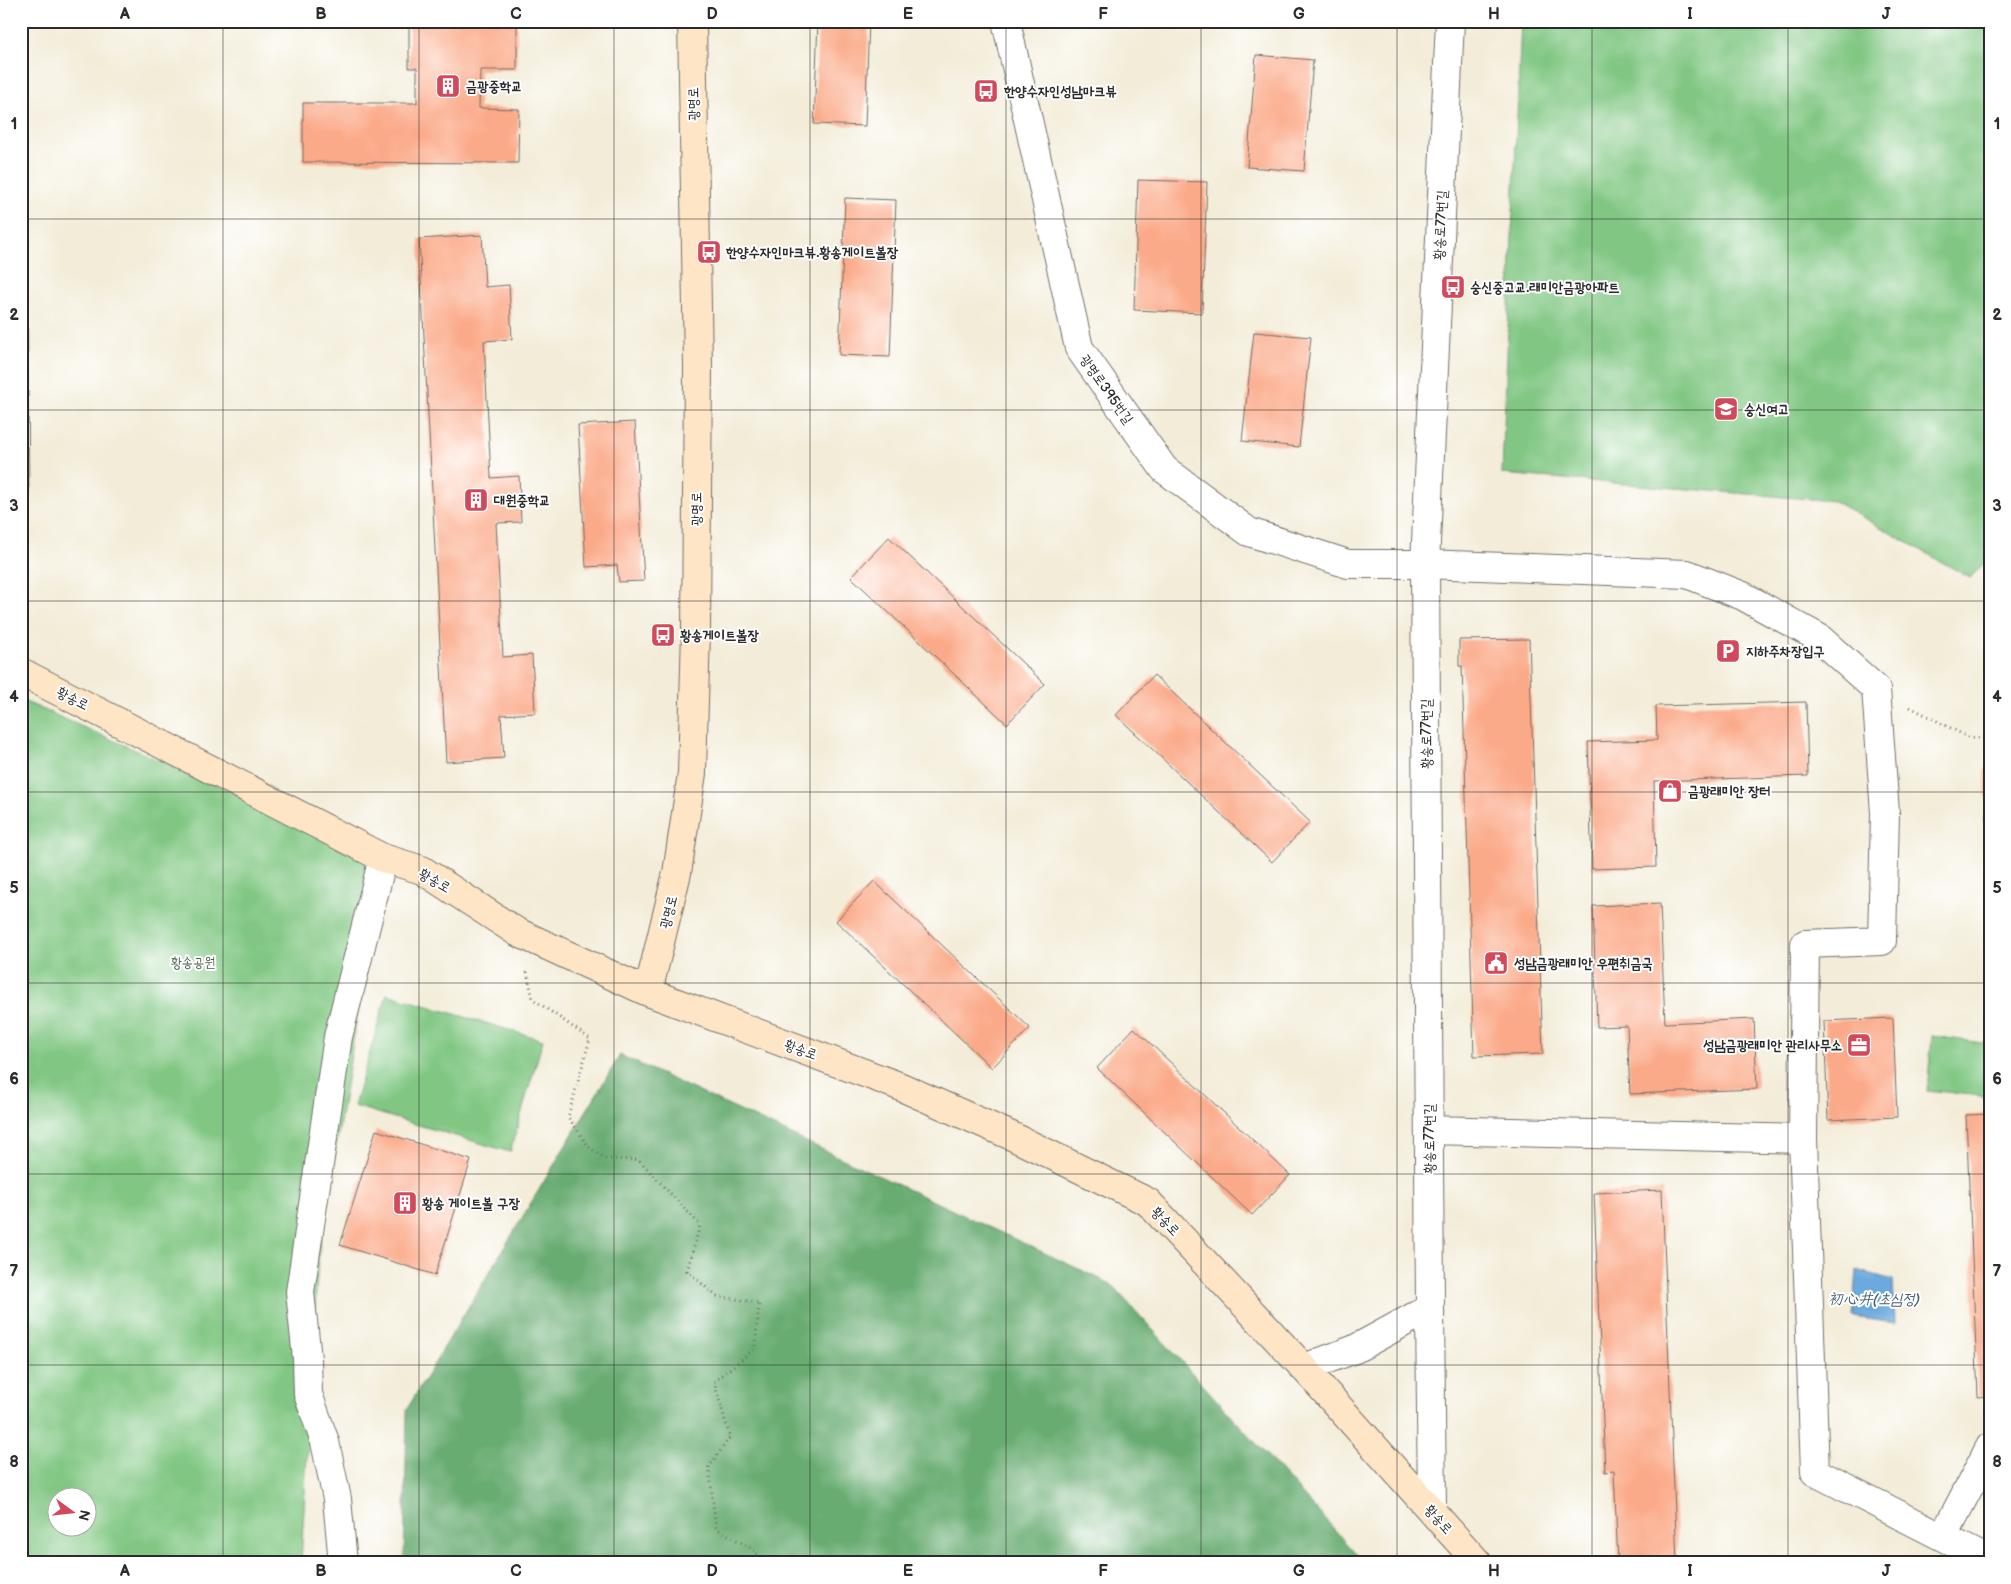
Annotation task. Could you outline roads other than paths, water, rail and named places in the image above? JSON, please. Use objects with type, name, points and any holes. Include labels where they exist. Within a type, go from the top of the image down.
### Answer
[{"type":"street","name":"광명로","points":[[648,992],[677,873],[692,774],[696,631],[698,366],[692,21]]},
{"type":"street","name":"광명로395번길","points":[[1006,21],[1079,348],[1164,469],[1249,532],[1348,564],[1425,564],[1687,574],[1743,596],[1819,638],[1876,689],[1885,813],[1882,941],[1805,944],[1803,1139]]},
{"type":"street","name":"황송로77번길","points":[[1432,1511],[1425,564],[1450,21]]},
{"type":"street","name":"황송로","points":[[21,672],[383,858],[422,870],[517,932],[648,992],[899,1086],[1014,1137],[1148,1202],[1304,1368],[1478,1563]]},
{"type":"street","points":[[343,1563],[337,1499],[325,1442],[308,1394],[307,1358],[300,1292],[338,1037],[383,858]]},
{"type":"street","points":[[1429,1130],[1803,1139],[1815,1472],[1990,1560]]},
{"type":"street","points":[[1304,1368],[1355,1349],[1430,1308]]},
{"type":"street","points":[[1943,1537],[1990,1447]]},
{"type":"water","name":"初心井(초심정)","points":[[1857,1270],[1893,1280],[1895,1323],[1853,1317]]},
{"type":"place","name":"금광중학교","points":[[448,86]]},
{"type":"place","name":"한양수자인성남마크뷰","points":[[986,91]]},
{"type":"place","name":"한양수자인마크뷰.황송게이트볼장","points":[[709,252]]},
{"type":"place","name":"숭신중고교.래미안금광아파트","points":[[1453,287]]},
{"type":"place","name":"숭신여고","points":[[1726,409]]},
{"type":"place","name":"대원중학교","points":[[476,500]]},
{"type":"place","name":"황송게이트볼장","points":[[663,635]]},
{"type":"place","name":"지하주차장입구","points":[[1728,651]]},
{"type":"place","name":"금광래미안 장터","points":[[1670,791]]},
{"type":"place","name":"성남금광래미안 우편취금국","points":[[1496,963]]},
{"type":"place","name":"성남금광래미안 관리사무소","points":[[1859,1045]]},
{"type":"place","name":"황송 게이트볼 구장","points":[[405,1203]]},
{"type":"park label","name":"황송공원","points":[[193,962]]}]
